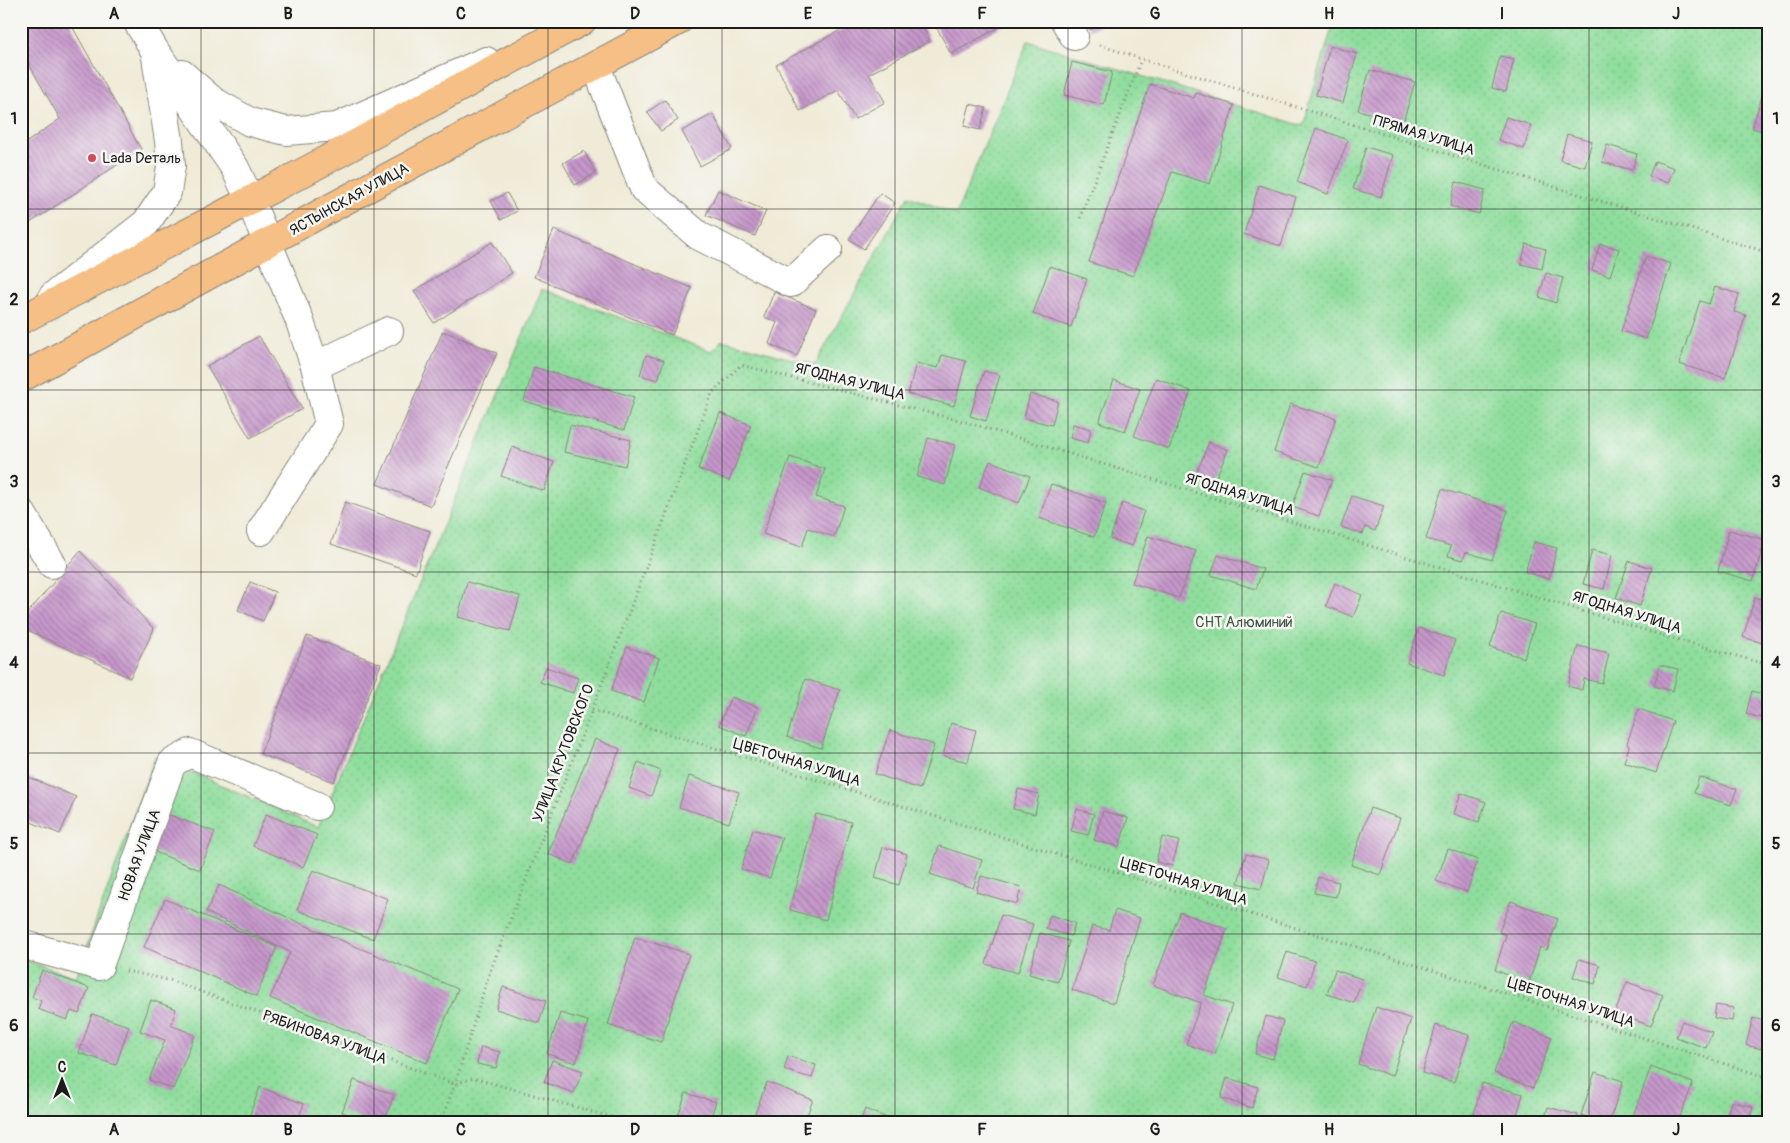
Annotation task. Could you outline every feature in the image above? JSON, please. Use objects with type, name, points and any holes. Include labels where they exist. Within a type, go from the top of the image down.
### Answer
[{"type":"main road","points":[[21,320],[250,200],[582,21]]},
{"type":"main road","name":"ЯСТЫНСКАЯ УЛИЦА","points":[[21,378],[678,21]]},
{"type":"street","points":[[137,21],[155,51],[235,168],[268,243],[315,366],[329,424],[261,531]]},
{"type":"street","points":[[155,51],[213,101],[250,122],[286,131],[337,127],[574,21]]},
{"type":"street","points":[[21,320],[146,223],[167,192],[171,166],[169,141],[155,51]]},
{"type":"street","points":[[596,66],[644,189],[699,236],[791,283],[828,249]]},
{"type":"street","points":[[315,366],[389,331]]},
{"type":"street","points":[[21,512],[52,564]]},
{"type":"street","name":"НОВАЯ УЛИЦА","points":[[98,966],[172,764],[190,753],[318,806]]},
{"type":"street","points":[[21,944],[98,966]]},
{"type":"path","name":"ПРЯМАЯ УЛИЦА","points":[[1069,29],[1141,59],[1769,253]]},
{"type":"path","points":[[1080,218],[1141,59]]},
{"type":"path","name":"ЯГОДНАЯ УЛИЦА","points":[[712,393],[741,365],[966,422],[1662,635],[1769,665]]},
{"type":"path","name":"УЛИЦА КРУТОВСКОГО","points":[[441,1122],[455,1084],[488,977],[712,393]]},
{"type":"path","name":"ЦВЕТОЧНАЯ УЛИЦА","points":[[592,710],[1464,980],[1769,1078]]},
{"type":"path","name":"РЯБИНОВАЯ УЛИЦА","points":[[98,966],[169,980],[455,1084]]},
{"type":"path","points":[[455,1084],[474,1078],[628,1122]]},
{"type":"green space","name":"СНТ Алюминий","points":[[1334,21],[1769,21],[1769,1122],[21,1122],[21,959],[76,977],[155,756],[318,827],[542,289],[711,351],[722,340],[815,365],[908,196],[956,214],[1028,41],[1303,126]]},
{"type":"building","points":[[21,21],[69,21],[141,149],[21,229],[21,146],[60,119],[21,50]]},
{"type":"building","points":[[857,21],[919,21],[930,41],[869,74],[885,102],[855,119],[838,90],[800,111],[776,65]]},
{"type":"building","points":[[933,21],[1004,21],[1005,24],[951,54]]},
{"type":"building","points":[[1086,21],[1109,21],[1090,30]]},
{"type":"building","points":[[1330,46],[1357,54],[1343,103],[1316,95]]},
{"type":"building","points":[[1500,56],[1514,59],[1506,92],[1492,88]]},
{"type":"building","points":[[1072,62],[1112,72],[1104,105],[1064,95]]},
{"type":"building","points":[[1370,70],[1415,82],[1403,122],[1358,110]]},
{"type":"building","points":[[1769,77],[1769,133],[1752,128]]},
{"type":"building","points":[[1150,84],[1194,98],[1196,93],[1234,105],[1210,184],[1172,172],[1133,276],[1089,262]]},
{"type":"building","points":[[665,100],[678,120],[661,131],[647,112]]},
{"type":"building","points":[[970,104],[986,108],[980,130],[964,126]]},
{"type":"building","points":[[713,114],[732,149],[700,166],[682,131]]},
{"type":"building","points":[[1506,117],[1531,125],[1524,149],[1498,140]]},
{"type":"building","points":[[1316,128],[1348,140],[1328,194],[1297,182]]},
{"type":"building","points":[[1567,134],[1592,141],[1585,167],[1560,160]]},
{"type":"building","points":[[1607,145],[1637,154],[1632,170],[1602,162]]},
{"type":"building","points":[[1366,147],[1393,155],[1381,197],[1353,189]]},
{"type":"building","points":[[584,151],[596,173],[575,185],[563,163]]},
{"type":"building","points":[[1655,161],[1674,168],[1668,183],[1649,176]]},
{"type":"building","points":[[1456,182],[1485,190],[1479,214],[1450,206]]},
{"type":"building","points":[[1259,185],[1296,197],[1281,246],[1244,234]]},
{"type":"building","points":[[718,190],[766,211],[755,236],[706,215]]},
{"type":"building","points":[[507,193],[517,211],[501,220],[491,201]]},
{"type":"building","points":[[880,193],[895,203],[864,249],[849,239]]},
{"type":"building","points":[[554,230],[692,288],[672,335],[534,277]]},
{"type":"building","points":[[492,242],[512,273],[434,323],[414,291]]},
{"type":"building","points":[[1526,244],[1546,249],[1542,269],[1521,264]]},
{"type":"building","points":[[1600,244],[1619,249],[1610,276],[1592,270]]},
{"type":"building","points":[[1646,256],[1671,264],[1646,339],[1621,331]]},
{"type":"building","points":[[1050,266],[1087,279],[1071,327],[1033,314]]},
{"type":"building","points":[[1546,273],[1563,278],[1556,303],[1539,297]]},
{"type":"building","points":[[1715,287],[1739,294],[1734,312],[1746,315],[1725,378],[1679,364],[1700,301],[1709,304]]},
{"type":"building","points":[[774,292],[816,309],[797,356],[769,344],[777,322],[764,317]]},
{"type":"building","points":[[443,331],[497,353],[431,506],[377,484]]},
{"type":"building","points":[[259,336],[302,409],[250,438],[207,366]]},
{"type":"building","points":[[646,355],[664,360],[658,380],[640,375]]},
{"type":"building","points":[[942,355],[966,361],[954,406],[908,394],[916,363],[938,368]]},
{"type":"building","points":[[534,367],[634,397],[624,430],[524,401]]},
{"type":"building","points":[[984,371],[1000,375],[986,421],[970,416]]},
{"type":"building","points":[[1156,378],[1191,391],[1169,449],[1134,436]]},
{"type":"building","points":[[1114,380],[1140,389],[1125,431],[1099,422]]},
{"type":"building","points":[[1030,394],[1058,401],[1052,425],[1024,418]]},
{"type":"building","points":[[1290,404],[1336,418],[1319,467],[1274,452]]},
{"type":"building","points":[[720,413],[751,425],[729,481],[698,469]]},
{"type":"building","points":[[1073,424],[1091,429],[1088,443],[1070,438]]},
{"type":"building","points":[[570,425],[631,440],[625,466],[564,452]]},
{"type":"building","points":[[928,438],[955,445],[945,485],[917,477]]},
{"type":"building","points":[[1209,442],[1228,450],[1214,482],[1196,474]]},
{"type":"building","points":[[512,447],[554,462],[544,491],[501,476]]},
{"type":"building","points":[[790,457],[825,469],[816,497],[844,506],[834,537],[808,528],[802,547],[763,534]]},
{"type":"building","points":[[990,461],[1030,476],[1019,503],[979,487]]},
{"type":"building","points":[[1305,471],[1332,480],[1319,516],[1292,507]]},
{"type":"building","points":[[1051,484],[1106,503],[1094,537],[1039,518]]},
{"type":"building","points":[[1442,489],[1508,510],[1492,560],[1466,552],[1463,560],[1448,556],[1451,546],[1426,539]]},
{"type":"building","points":[[1352,496],[1384,506],[1375,531],[1365,527],[1363,534],[1341,527]]},
{"type":"building","points":[[345,502],[430,531],[416,573],[331,544]]},
{"type":"building","points":[[1122,503],[1144,511],[1132,546],[1110,539]]},
{"type":"building","points":[[1729,530],[1765,540],[1753,581],[1718,571]]},
{"type":"building","points":[[1148,536],[1196,551],[1179,598],[1132,583]]},
{"type":"building","points":[[1534,542],[1557,548],[1549,579],[1525,572]]},
{"type":"building","points":[[1592,550],[1612,555],[1604,589],[1583,584]]},
{"type":"building","points":[[80,551],[154,629],[130,678],[21,627],[21,621]]},
{"type":"building","points":[[1218,555],[1263,569],[1256,589],[1211,575]]},
{"type":"building","points":[[1629,561],[1652,568],[1640,606],[1616,598]]},
{"type":"building","points":[[250,582],[275,592],[263,621],[238,610]]},
{"type":"building","points":[[467,582],[520,596],[510,631],[458,617]]},
{"type":"building","points":[[1335,583],[1362,595],[1353,617],[1326,606]]},
{"type":"building","points":[[1755,597],[1769,602],[1769,645],[1743,637]]},
{"type":"building","points":[[1501,613],[1535,624],[1524,658],[1490,647]]},
{"type":"building","points":[[1419,628],[1455,640],[1444,675],[1407,663]]},
{"type":"building","points":[[307,636],[381,664],[334,782],[260,754]]},
{"type":"building","points":[[1578,646],[1609,653],[1602,683],[1584,679],[1582,690],[1568,686]]},
{"type":"building","points":[[627,647],[659,658],[644,702],[611,691]]},
{"type":"building","points":[[1660,665],[1678,669],[1673,691],[1654,686]]},
{"type":"building","points":[[546,667],[578,678],[573,693],[540,682]]},
{"type":"building","points":[[805,679],[840,690],[821,748],[787,737]]},
{"type":"building","points":[[1752,691],[1769,696],[1769,720],[1746,714]]},
{"type":"building","points":[[731,697],[758,707],[746,736],[719,725]]},
{"type":"building","points":[[1639,709],[1673,721],[1656,773],[1624,762],[1629,747],[1627,743]]},
{"type":"building","points":[[951,723],[976,730],[968,762],[943,756]]},
{"type":"building","points":[[890,730],[934,745],[920,789],[875,774]]},
{"type":"building","points":[[595,739],[620,749],[573,864],[548,854]]},
{"type":"building","points":[[638,762],[661,771],[651,796],[629,788]]},
{"type":"building","points":[[21,774],[76,797],[60,834],[21,818]]},
{"type":"building","points":[[689,776],[739,792],[729,823],[679,807]]},
{"type":"building","points":[[1699,777],[1737,789],[1731,805],[1694,793]]},
{"type":"building","points":[[1018,789],[1039,794],[1035,814],[1013,809]]},
{"type":"building","points":[[1461,793],[1486,802],[1479,822],[1454,814]]},
{"type":"building","points":[[1370,808],[1400,818],[1380,875],[1351,865]]},
{"type":"building","points":[[1077,809],[1094,814],[1088,835],[1071,831]]},
{"type":"building","points":[[1103,811],[1128,818],[1119,847],[1094,840]]},
{"type":"building","points":[[164,813],[215,832],[200,870],[150,850]]},
{"type":"building","points":[[266,814],[317,835],[303,867],[253,846]]},
{"type":"building","points":[[816,814],[851,822],[826,920],[790,910]]},
{"type":"building","points":[[753,829],[782,838],[770,878],[741,869]]},
{"type":"building","points":[[1162,837],[1179,841],[1172,866],[1156,862]]},
{"type":"building","points":[[21,839],[27,841],[21,855]]},
{"type":"building","points":[[939,846],[982,860],[973,888],[930,874]]},
{"type":"building","points":[[883,847],[907,854],[899,885],[875,878]]},
{"type":"building","points":[[1448,849],[1478,860],[1467,892],[1436,881]]},
{"type":"building","points":[[1246,854],[1269,860],[1261,889],[1238,883]]},
{"type":"building","points":[[313,870],[388,899],[373,939],[297,910]]},
{"type":"building","points":[[981,876],[1021,887],[1017,904],[976,892]]},
{"type":"building","points":[[1318,877],[1339,882],[1336,897],[1314,893]]},
{"type":"building","points":[[219,885],[302,924],[458,989],[427,1063],[270,998],[290,952],[206,912]]},
{"type":"building","points":[[165,899],[277,947],[256,996],[144,947]]},
{"type":"building","points":[[1511,901],[1558,919],[1547,950],[1540,947],[1529,983],[1495,970],[1506,935],[1499,932]]},
{"type":"building","points":[[1115,910],[1140,918],[1114,1003],[1072,990],[1092,926],[1109,930]]},
{"type":"building","points":[[1180,912],[1227,929],[1204,995],[1232,1005],[1215,1054],[1186,1044],[1201,1003],[1153,985]]},
{"type":"building","points":[[1001,915],[1033,924],[1018,973],[986,964]]},
{"type":"building","points":[[1050,915],[1075,923],[1071,936],[1046,929]]},
{"type":"building","points":[[1040,933],[1069,941],[1058,982],[1029,974]]},
{"type":"building","points":[[635,937],[689,954],[661,1042],[608,1025]]},
{"type":"building","points":[[1287,952],[1315,961],[1307,986],[1278,977]]},
{"type":"building","points":[[1579,959],[1600,965],[1595,984],[1573,977]]},
{"type":"building","points":[[42,970],[89,988],[79,1014],[71,1011],[67,1020],[38,1009],[41,1001],[32,997]]},
{"type":"building","points":[[1335,970],[1362,979],[1354,1003],[1327,994]]},
{"type":"building","points":[[1627,982],[1663,995],[1651,1026],[1615,1013]]},
{"type":"building","points":[[503,987],[546,1001],[539,1023],[496,1009]]},
{"type":"building","points":[[151,1000],[176,1009],[171,1025],[195,1035],[173,1089],[149,1080],[165,1040],[140,1031]]},
{"type":"building","points":[[1716,1005],[1734,1008],[1732,1021],[1714,1018]]},
{"type":"building","points":[[1376,1007],[1411,1019],[1392,1076],[1358,1064]]},
{"type":"building","points":[[560,1013],[588,1021],[576,1063],[547,1054]]},
{"type":"building","points":[[92,1014],[129,1026],[116,1065],[79,1053]]},
{"type":"building","points":[[1266,1016],[1283,1021],[1273,1059],[1255,1054]]},
{"type":"building","points":[[1753,1018],[1769,1022],[1762,1049],[1746,1045]]},
{"type":"building","points":[[1682,1021],[1712,1032],[1706,1048],[1676,1037]]},
{"type":"building","points":[[1513,1022],[1552,1037],[1533,1088],[1494,1073]]},
{"type":"building","points":[[1436,1025],[1469,1035],[1454,1082],[1422,1073]]},
{"type":"building","points":[[481,1047],[500,1052],[496,1068],[477,1064]]},
{"type":"building","points":[[788,1056],[816,1065],[812,1078],[784,1070]]},
{"type":"building","points":[[552,1060],[583,1071],[574,1093],[544,1082]]},
{"type":"building","points":[[1651,1067],[1693,1083],[1678,1122],[1631,1121]]},
{"type":"building","points":[[1595,1072],[1623,1081],[1609,1122],[1602,1122],[1581,1115]]},
{"type":"building","points":[[1227,1078],[1258,1087],[1252,1108],[1221,1098]]},
{"type":"building","points":[[354,1080],[394,1095],[384,1122],[368,1122],[342,1112]]},
{"type":"building","points":[[767,1082],[813,1100],[804,1122],[752,1121]]},
{"type":"building","points":[[1482,1083],[1523,1094],[1515,1122],[1502,1122],[1474,1114]]},
{"type":"building","points":[[260,1087],[304,1104],[297,1122],[247,1122]]},
{"type":"building","points":[[686,1093],[716,1102],[709,1122],[676,1122]]},
{"type":"building","points":[[1731,1101],[1753,1107],[1749,1122],[1725,1122]]},
{"type":"building","points":[[1548,1107],[1578,1115],[1576,1122],[1544,1122]]},
{"type":"building","points":[[865,1109],[887,1118],[886,1122],[860,1122]]},
{"type":"place","name":"Lada Dеталь","points":[[92,158]]}]
